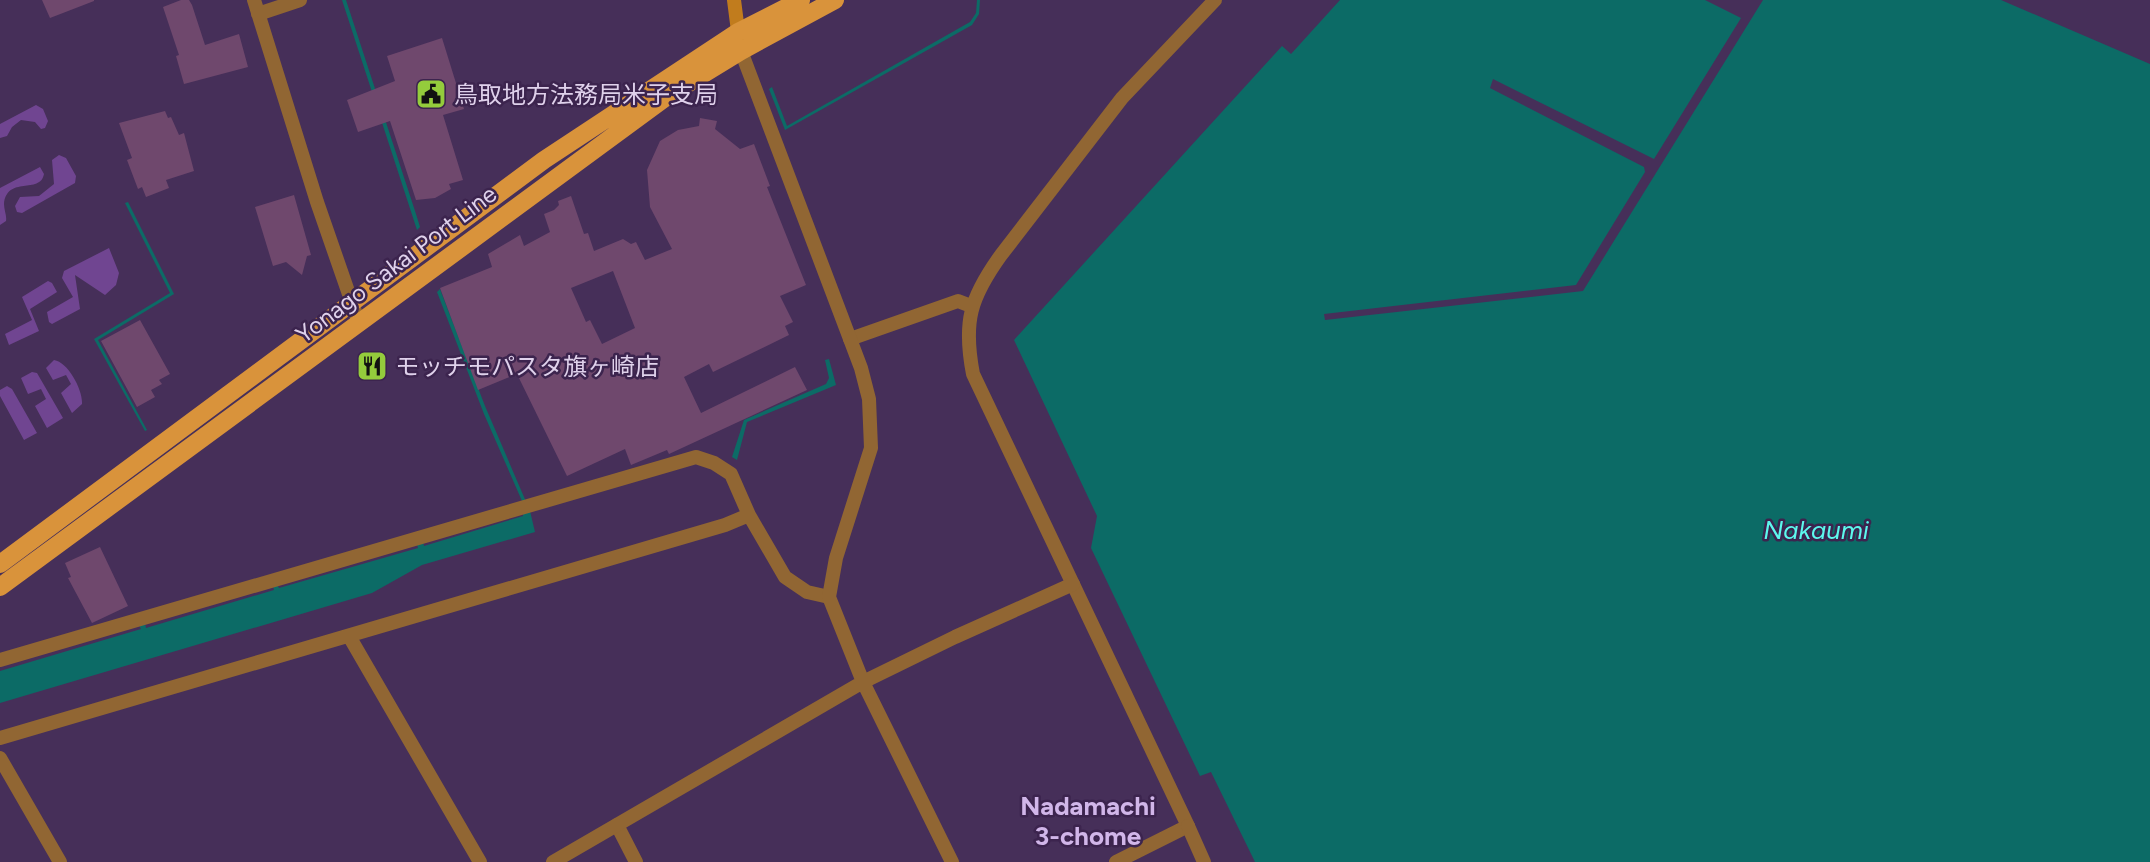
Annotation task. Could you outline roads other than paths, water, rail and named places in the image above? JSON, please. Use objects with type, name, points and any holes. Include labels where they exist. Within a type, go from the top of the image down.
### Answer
[{"type":"main road","points":[[734,0],[741,51]]},
{"type":"main road","name":"Yonago Sakai Port Line","points":[[0,564],[353,305],[544,160],[738,32],[802,0]]},
{"type":"main road","name":"Yonago Sakai Port Line","points":[[0,587],[570,165],[669,95],[741,51],[835,0]]},
{"type":"street","points":[[300,0],[256,7],[317,202],[359,323]]},
{"type":"street","points":[[1203,862],[973,374],[966,341],[971,306],[984,279],[1001,255],[1122,98],[1215,0]]},
{"type":"street","points":[[741,51],[850,339],[869,399],[871,448],[836,558],[829,597],[863,682],[952,862]]},
{"type":"street","points":[[850,339],[958,300],[971,306]]},
{"type":"street","points":[[0,660],[696,457],[714,463],[731,474],[750,515],[785,577],[807,592],[829,597]]},
{"type":"street","points":[[0,738],[725,525],[750,515]]},
{"type":"street","points":[[553,862],[863,682],[955,636],[1073,584]]},
{"type":"street","points":[[349,636],[480,862]]},
{"type":"street","points":[[0,758],[61,862]]},
{"type":"street","points":[[617,825],[636,862]]},
{"type":"street","points":[[1116,862],[1188,827]]},
{"type":"water","points":[[342,0],[346,0],[416,214],[420,227],[417,230]]},
{"type":"water","points":[[977,0],[980,0],[979,14],[972,25],[785,130],[769,89],[772,87],[787,126],[970,22],[976,13]]},
{"type":"water","name":"Nakaumi","points":[[1340,0],[1705,0],[1741,18],[1654,159],[1493,79],[1490,88],[1644,167],[1645,172],[1576,285],[1324,314],[1325,320],[1583,291],[1763,0],[2001,0],[2150,64],[2150,862],[1255,862],[1211,772],[1200,776],[1091,548],[1097,516],[1014,340],[1282,46],[1291,54]]},
{"type":"water","points":[[128,202],[174,294],[98,340],[147,430],[145,431],[94,339],[170,293],[125,203]]},
{"type":"water","points":[[440,289],[485,406],[530,511],[535,532],[422,565],[372,593],[0,703],[0,671],[141,629],[139,625],[145,623],[146,628],[274,590],[273,586],[277,584],[279,588],[418,548],[417,544],[423,542],[424,546],[523,516],[522,501],[484,414],[437,292]]},
{"type":"water","points":[[829,359],[836,385],[747,422],[737,460],[732,457],[744,420],[826,384],[829,378],[825,360]]},
{"type":"place","name":"鳥取地方法務局米子支局","points":[[431,94]]},
{"type":"place","name":"モッチモパスタ旗ヶ崎店","points":[[372,366]]},
{"type":"district","name":"Nadamachi 3-chome","points":[[1088,821]]}]
